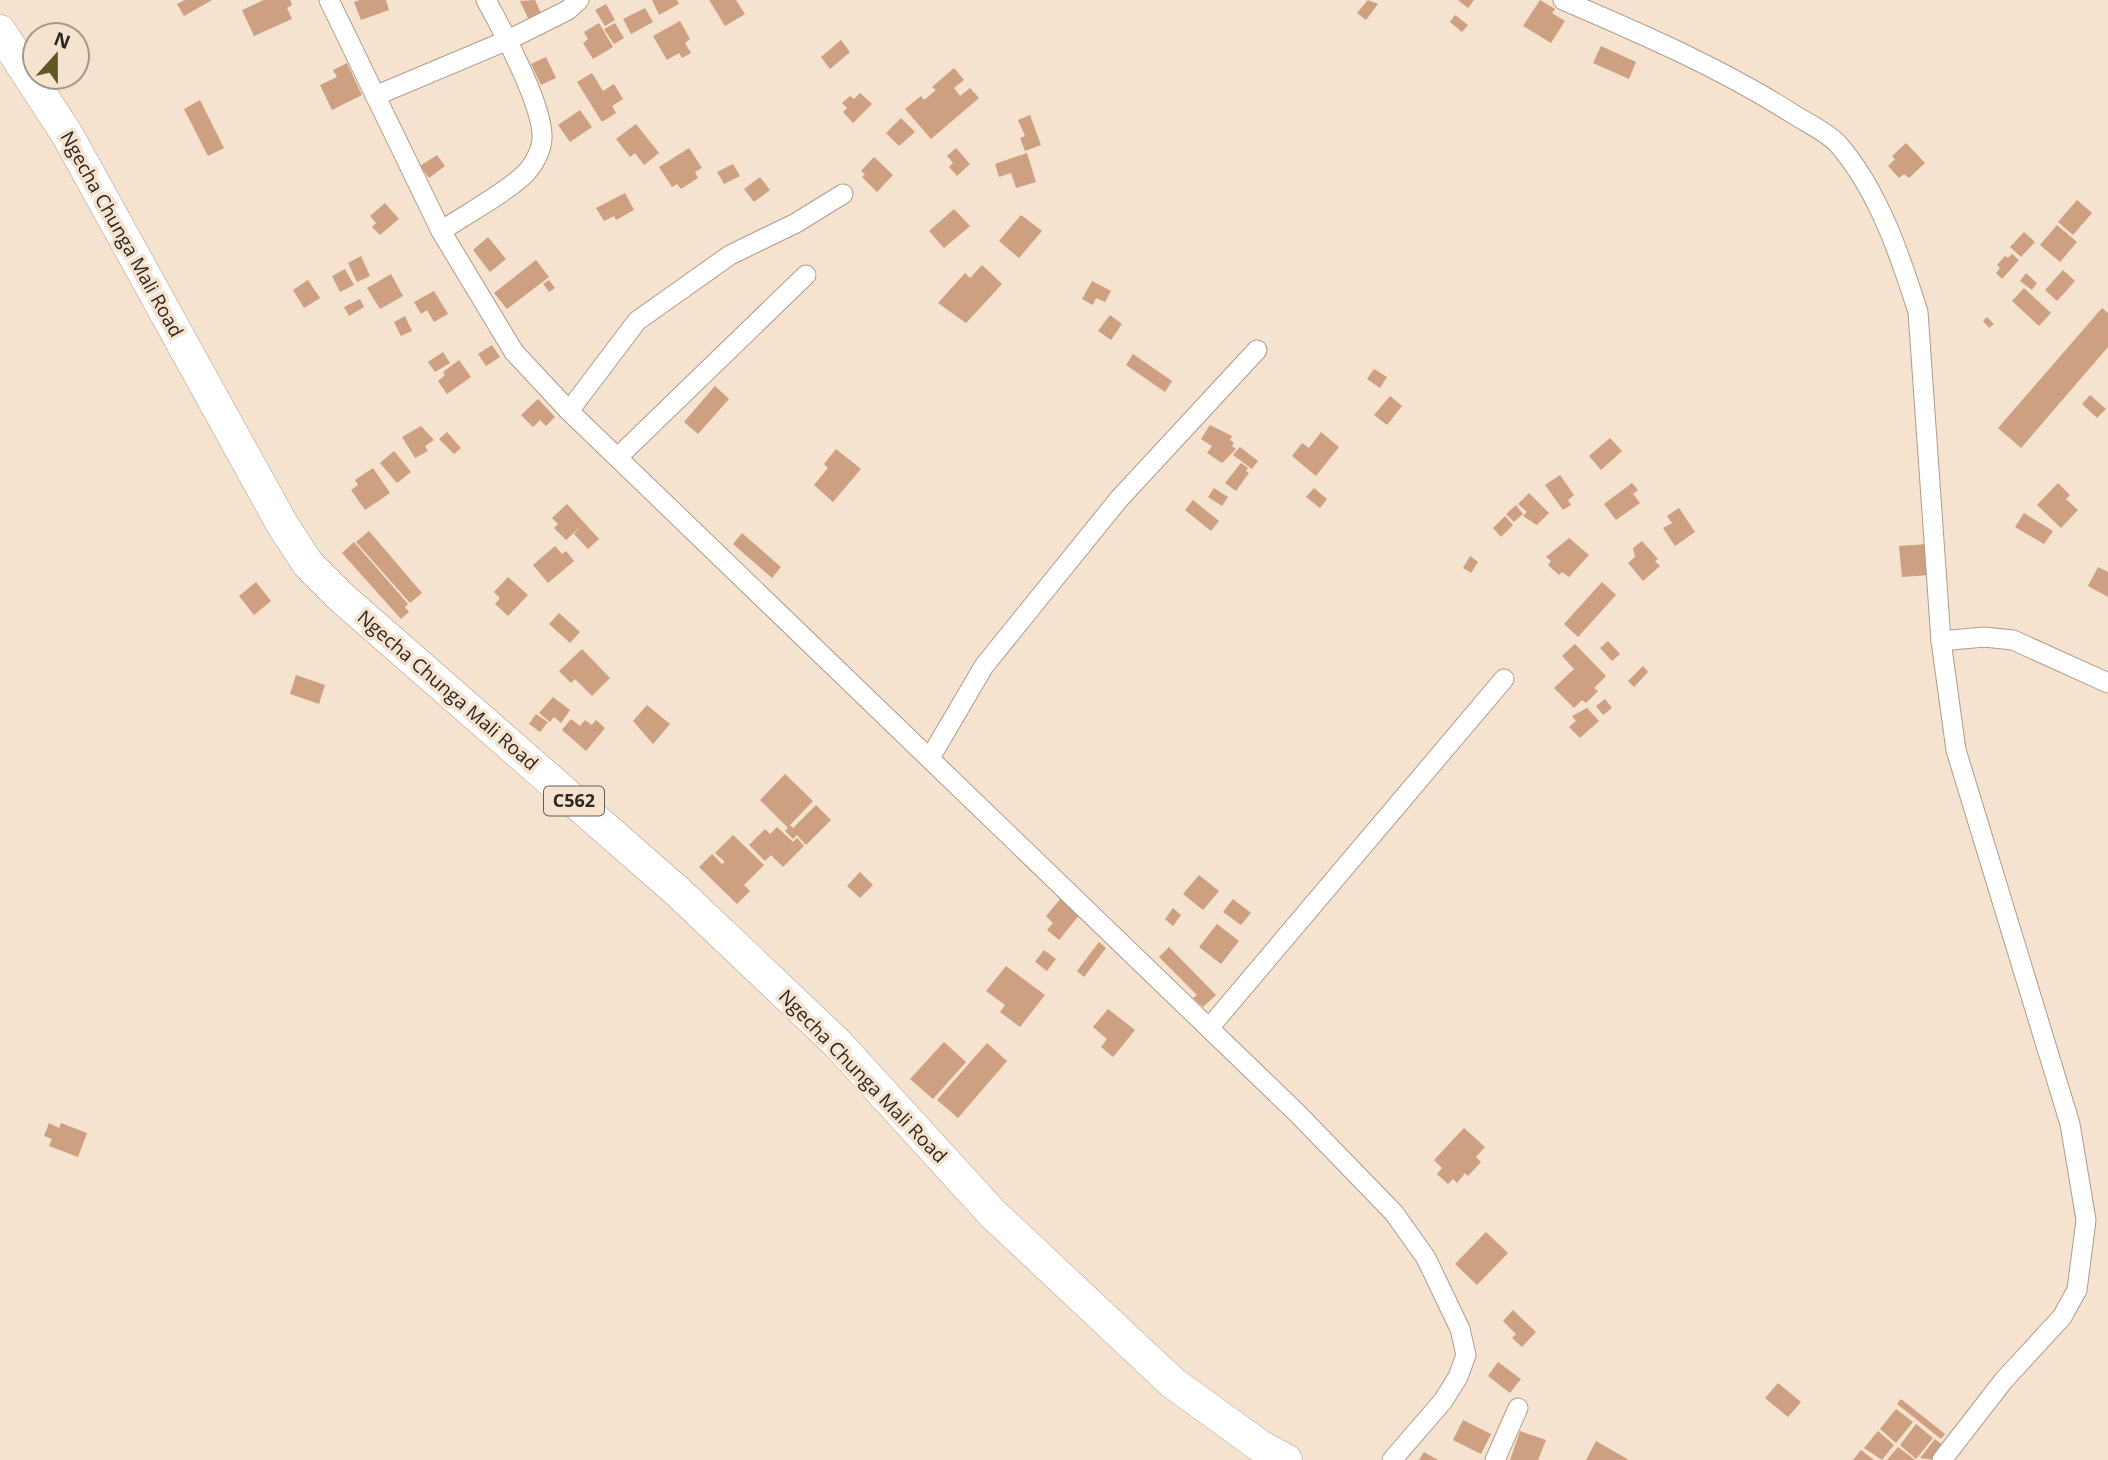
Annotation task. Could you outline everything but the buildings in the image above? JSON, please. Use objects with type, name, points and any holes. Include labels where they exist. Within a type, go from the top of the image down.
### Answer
[{"type":"main road","name":"Ngecha Chunga Mali Road","points":[[0,31],[68,136],[276,512],[308,564],[342,598],[677,891],[838,1044],[992,1213],[1173,1383],[1260,1446],[1286,1460]]},
{"type":"street","points":[[330,0],[441,231],[514,352],[569,411],[1298,1114],[1394,1213],[1426,1258],[1460,1329],[1466,1355],[1458,1377],[1443,1401],[1392,1460]]},
{"type":"street","points":[[441,231],[526,173],[540,152],[540,121],[508,40],[486,0]]},
{"type":"street","points":[[375,96],[508,40],[568,10],[579,0]]},
{"type":"street","points":[[1563,0],[1661,41],[1766,97],[1835,141],[1856,166],[1903,265],[1918,312],[1941,641],[1956,750],[2070,1124],[2086,1220],[2077,1290],[2062,1317],[2004,1380],[1942,1460]]},
{"type":"street","points":[[569,411],[637,321],[730,254],[796,223],[843,194]]},
{"type":"street","points":[[618,457],[806,275]]},
{"type":"street","points":[[930,758],[984,666],[1119,499],[1257,350]]},
{"type":"street","points":[[1941,641],[1984,637],[2013,640],[2108,683]]},
{"type":"street","points":[[1209,1028],[1504,679]]},
{"type":"street","points":[[1495,1460],[1518,1408]]}]
